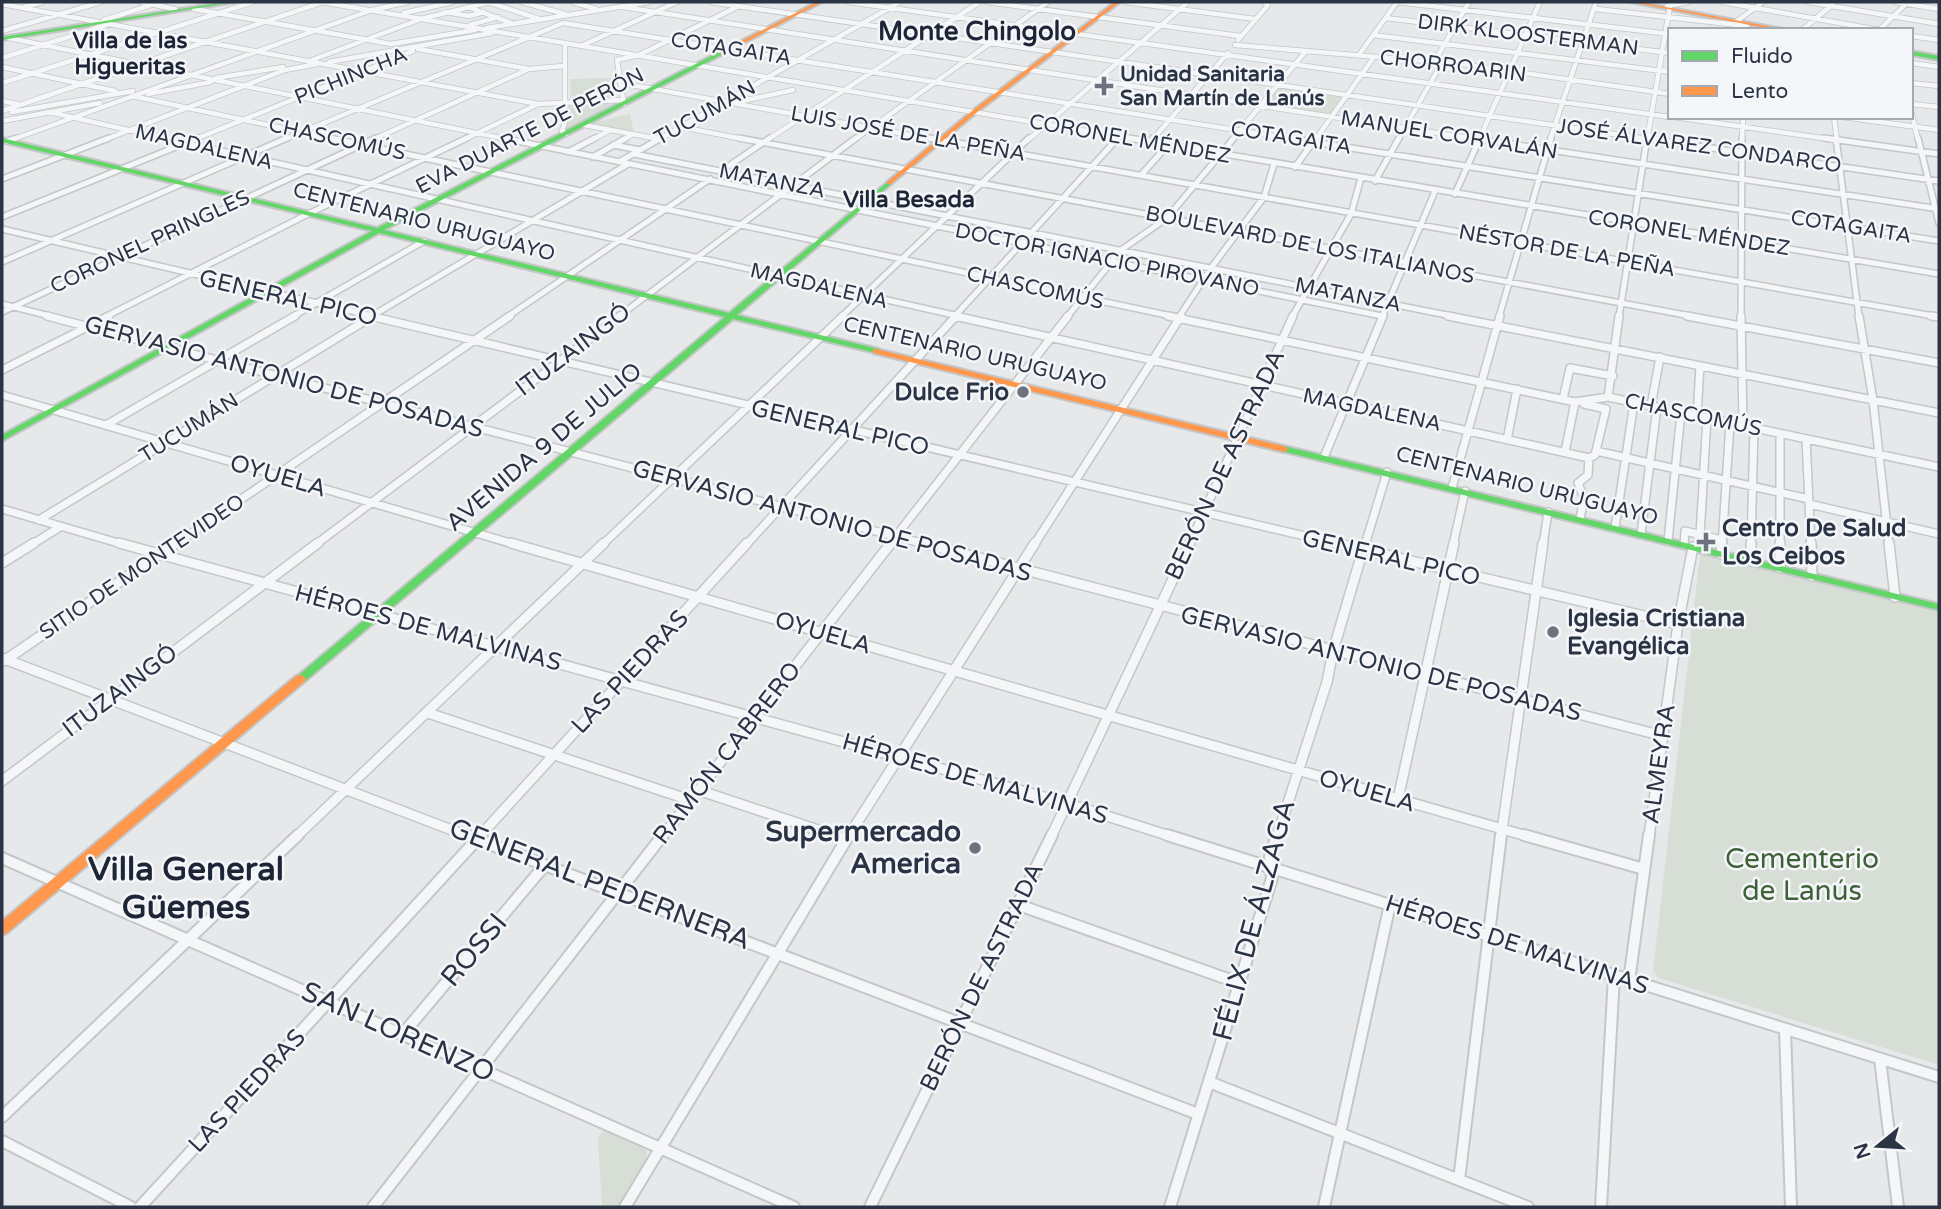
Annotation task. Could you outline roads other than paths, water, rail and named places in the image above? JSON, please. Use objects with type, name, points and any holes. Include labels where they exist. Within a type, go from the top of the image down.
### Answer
[{"type":"main road","points":[[4,34],[233,2]]},
{"type":"main road","name":"EVA DUARTE DE PERÓN","points":[[2,438],[379,230],[820,2]]},
{"type":"main road","name":"AVENIDA 9 DE JULIO","points":[[2,929],[941,139],[1118,2]]},
{"type":"main road","points":[[1633,2],[1770,28]]},
{"type":"main road","points":[[4,34],[109,21],[175,9],[219,7]]},
{"type":"main road","points":[[1913,53],[1938,58]]},
{"type":"main road","name":"CENTENARIO URUGUAYO","points":[[4,141],[1238,436],[1939,607]]},
{"type":"street","points":[[21,8],[43,2]]},
{"type":"street","points":[[4,34],[101,2]]},
{"type":"street","points":[[139,2],[175,9]]},
{"type":"street","points":[[2,58],[160,2]]},
{"type":"street","points":[[194,9],[253,2]]},
{"type":"street","points":[[2,113],[322,2]]},
{"type":"street","name":"CORONEL MÉNDEZ","points":[[322,2],[1939,274]]},
{"type":"street","points":[[340,5],[350,2]]},
{"type":"street","points":[[379,2],[393,5]]},
{"type":"street","points":[[134,96],[372,10],[408,2]]},
{"type":"street","points":[[398,15],[453,2]]},
{"type":"street","points":[[210,79],[310,60],[421,19],[486,2],[541,20]]},
{"type":"street","points":[[522,2],[567,16]]},
{"type":"street","points":[[572,2],[600,10]]},
{"type":"street","points":[[614,2],[625,8]]},
{"type":"street","points":[[2,83],[161,32],[219,7],[266,21],[393,44],[625,8],[646,2]]},
{"type":"street","points":[[581,46],[677,2]]},
{"type":"street","name":"JOSÉ ÁLVAREZ CONDARCO","points":[[710,2],[1939,181]]},
{"type":"street","points":[[2,4],[56,15],[109,21],[538,104],[624,102],[617,60],[639,55],[749,2]]},
{"type":"street","points":[[848,2],[1668,116]]},
{"type":"street","name":"TUCUMÁN","points":[[619,162],[734,101],[900,2]]},
{"type":"street","name":"SITIO DE MONTEVIDEO","points":[[3,661],[840,90],[980,2]]},
{"type":"street","points":[[987,2],[1240,36]]},
{"type":"street","name":"ITUZAINGÓ","points":[[2,781],[905,100],[1048,2]]},
{"type":"street","points":[[1125,2],[1255,19]]},
{"type":"street","points":[[2,1117],[1044,124],[1188,2]]},
{"type":"street","points":[[1359,55],[1398,2],[1668,34]]},
{"type":"street","points":[[1375,181],[1430,83],[1439,62],[1436,60],[1469,2]]},
{"type":"street","points":[[1455,194],[1540,2]]},
{"type":"street","points":[[1452,488],[1538,177],[1579,61],[1596,2]]},
{"type":"street","points":[[1596,9],[1667,10],[1689,2]]},
{"type":"street","points":[[1722,2],[1868,28]]},
{"type":"street","points":[[1745,25],[1755,8],[1763,2]]},
{"type":"street","points":[[1808,2],[1939,24]]},
{"type":"street","points":[[1804,28],[1835,2]]},
{"type":"street","points":[[1895,2],[1939,9]]},
{"type":"street","points":[[1149,143],[1235,45],[1266,3]]},
{"type":"street","points":[[1881,28],[1907,3]]},
{"type":"street","points":[[467,7],[514,24]]},
{"type":"street","name":"MANUEL CORVALÁN","points":[[625,8],[1937,209]]},
{"type":"street","points":[[1608,397],[1624,304],[1632,224],[1646,138],[1662,52],[1668,34],[1667,10]]},
{"type":"street","points":[[445,12],[469,16],[484,12]]},
{"type":"street","points":[[467,26],[498,17]]},
{"type":"street","name":"DIRK KLOOSTERMAN","points":[[1386,18],[1668,53]]},
{"type":"street","name":"COTAGAITA","points":[[526,37],[561,23],[615,30],[1939,241]]},
{"type":"street","points":[[2,179],[285,70],[499,32]]},
{"type":"street","name":"DOCTOR IGNACIO PIROVANO","points":[[4,34],[89,55],[1382,316]]},
{"type":"street","points":[[1373,35],[1668,72]]},
{"type":"street","points":[[1913,36],[1939,40]]},
{"type":"street","points":[[2,262],[300,131],[526,37]]},
{"type":"street","points":[[565,43],[562,131],[566,134]]},
{"type":"street","points":[[393,44],[399,50]]},
{"type":"street","name":"PICHINCHA","points":[[2,217],[429,45]]},
{"type":"street","name":"CHORROARIN","points":[[1235,45],[1439,62],[1668,94]]},
{"type":"street","points":[[411,48],[529,69],[564,66]]},
{"type":"street","name":"RAMÓN CABRERO","points":[[373,1207],[1111,261],[1121,250],[1167,218],[1306,51]]},
{"type":"street","points":[[1295,167],[1374,57]]},
{"type":"street","points":[[1913,63],[1938,58]]},
{"type":"street","points":[[2,67],[121,93]]},
{"type":"street","name":"CORONEL PRINGLES","points":[[2,312],[243,198],[529,69]]},
{"type":"street","points":[[4,141],[116,101],[218,81]]},
{"type":"street","name":"LUIS JOSÉ DE LA PEÑA","points":[[620,82],[1195,185]]},
{"type":"street","points":[[1913,83],[1939,86]]},
{"type":"street","points":[[793,90],[809,84]]},
{"type":"street","points":[[734,101],[822,87]]},
{"type":"street","points":[[2,113],[147,90]]},
{"type":"street","name":"CHASCOMÚS","points":[[134,96],[1563,399],[1578,402],[1608,397],[1939,467]]},
{"type":"street","points":[[2,101],[33,108]]},
{"type":"street","points":[[2,121],[116,101]]},
{"type":"street","points":[[2,370],[308,214],[538,104]]},
{"type":"street","points":[[1913,104],[1939,107]]},
{"type":"street","name":"MAGDALENA","points":[[50,112],[1589,458]]},
{"type":"street","points":[[1913,117],[1939,223]]},
{"type":"street","points":[[1686,119],[1939,154]]},
{"type":"street","points":[[1743,119],[1739,241],[1743,326],[1743,426]]},
{"type":"street","points":[[1834,119],[1850,260],[1873,400],[1895,597]]},
{"type":"street","points":[[1858,119],[1939,130]]},
{"type":"street","points":[[584,125],[659,139]]},
{"type":"street","name":"BOULEVARD DE LOS ITALIANOS","points":[[681,127],[1939,363]]},
{"type":"street","points":[[568,152],[610,130]]},
{"type":"street","points":[[592,157],[633,134]]},
{"type":"street","name":"LAS PIEDRAS","points":[[140,1207],[1119,137]]},
{"type":"street","points":[[614,145],[640,150]]},
{"type":"street","points":[[1140,175],[1167,146]]},
{"type":"street","name":"MATANZA","points":[[634,153],[1939,413]]},
{"type":"street","name":"TUCUMÁN","points":[[38,520],[474,254],[628,164]]},
{"type":"street","points":[[625,1207],[846,839],[1075,485],[1211,268],[1264,197],[1274,164]]},
{"type":"street","name":"BERÓN DE ASTRADA","points":[[870,1207],[1109,717],[1204,514],[1259,385],[1307,287],[1351,214],[1361,178]]},
{"type":"street","name":"NÉSTOR DE LA PEÑA","points":[[1195,185],[1939,317]]},
{"type":"street","points":[[1324,457],[1435,191]]},
{"type":"street","name":"GENERAL PICO","points":[[2,229],[1075,485],[1678,624]]},
{"type":"street","points":[[106,425],[424,241]]},
{"type":"street","name":"GERVASIO ANTONIO DE POSADAS","points":[[2,304],[1663,736]]},
{"type":"street","points":[[1641,534],[1660,357]]},
{"type":"street","points":[[1697,416],[1700,366]]},
{"type":"street","points":[[1563,399],[1570,368],[1613,376]]},
{"type":"street","points":[[1507,440],[1517,389]]},
{"type":"street","name":"OYUELA","points":[[2,395],[953,672],[1644,869]]},
{"type":"street","points":[[1564,452],[1578,402],[1606,409],[1596,451],[1589,458],[1588,475],[1578,483],[1584,498],[1580,519]]},
{"type":"street","points":[[1615,528],[1634,403]]},
{"type":"street","points":[[1668,541],[1681,413]]},
{"type":"street","points":[[1700,535],[1707,418]]},
{"type":"street","points":[[1721,554],[1730,423]]},
{"type":"street","points":[[1751,561],[1754,428]]},
{"type":"street","points":[[1780,434],[1780,568]]},
{"type":"street","points":[[1806,439],[1812,576]]},
{"type":"street","points":[[1596,451],[1781,492],[1939,534]]},
{"type":"street","name":"FÉLIX DE ÁLZAGA","points":[[1170,1207],[1272,878],[1270,857],[1326,682],[1387,472]]},
{"type":"street","points":[[1398,799],[1465,491]]},
{"type":"street","name":"HÉROES DE MALVINAS","points":[[2,509],[159,555],[1066,803],[1939,1077]]},
{"type":"street","points":[[1459,1180],[1488,935],[1534,592],[1548,512]]},
{"type":"street","points":[[2,563],[60,527]]},
{"type":"street","points":[[1688,546],[1685,531],[1722,540]]},
{"type":"street","name":"ALMEYRA","points":[[1629,981],[1688,546]]},
{"type":"street","name":"GENERAL PEDERNERA","points":[[3,661],[778,951],[1198,1114]]},
{"type":"street","points":[[428,713],[690,800]]},
{"type":"street","points":[[698,790],[846,839]]},
{"type":"street","name":"SAN LORENZO","points":[[2,858],[794,1207]]},
{"type":"street","name":"ROSSI","points":[[402,1035],[545,865]]},
{"type":"street","points":[[1016,904],[1239,983]]},
{"type":"street","points":[[1324,1207],[1390,904]]},
{"type":"street","points":[[1601,1207],[1614,976]]},
{"type":"street","points":[[1785,1030],[1791,1207]]},
{"type":"street","points":[[1880,1059],[1898,1207]]},
{"type":"street","points":[[1209,1082],[1528,1207]]},
{"type":"street","points":[[2,1141],[131,1207]]},
{"type":"place","name":"Unidad Sanitaria San Martín de Lanús","points":[[1104,86]]},
{"type":"place","name":"Dulce Frio","points":[[1023,392]]},
{"type":"place","name":"Centro De Salud Los Ceibos","points":[[1706,542]]},
{"type":"place","name":"Iglesia Cristiana Evangélica","points":[[1553,632]]},
{"type":"place","name":"Supermercado America","points":[[975,848]]},
{"type":"district","name":"Monte Chingolo","points":[[977,31]]},
{"type":"district","name":"Villa de las Higueritas","points":[[130,54]]},
{"type":"district","name":"Villa Besada","points":[[909,200]]},
{"type":"district","name":"Villa General Güemes","points":[[186,888]]},
{"type":"park label","name":"Cementerio de Lanús","points":[[1802,875]]}]
